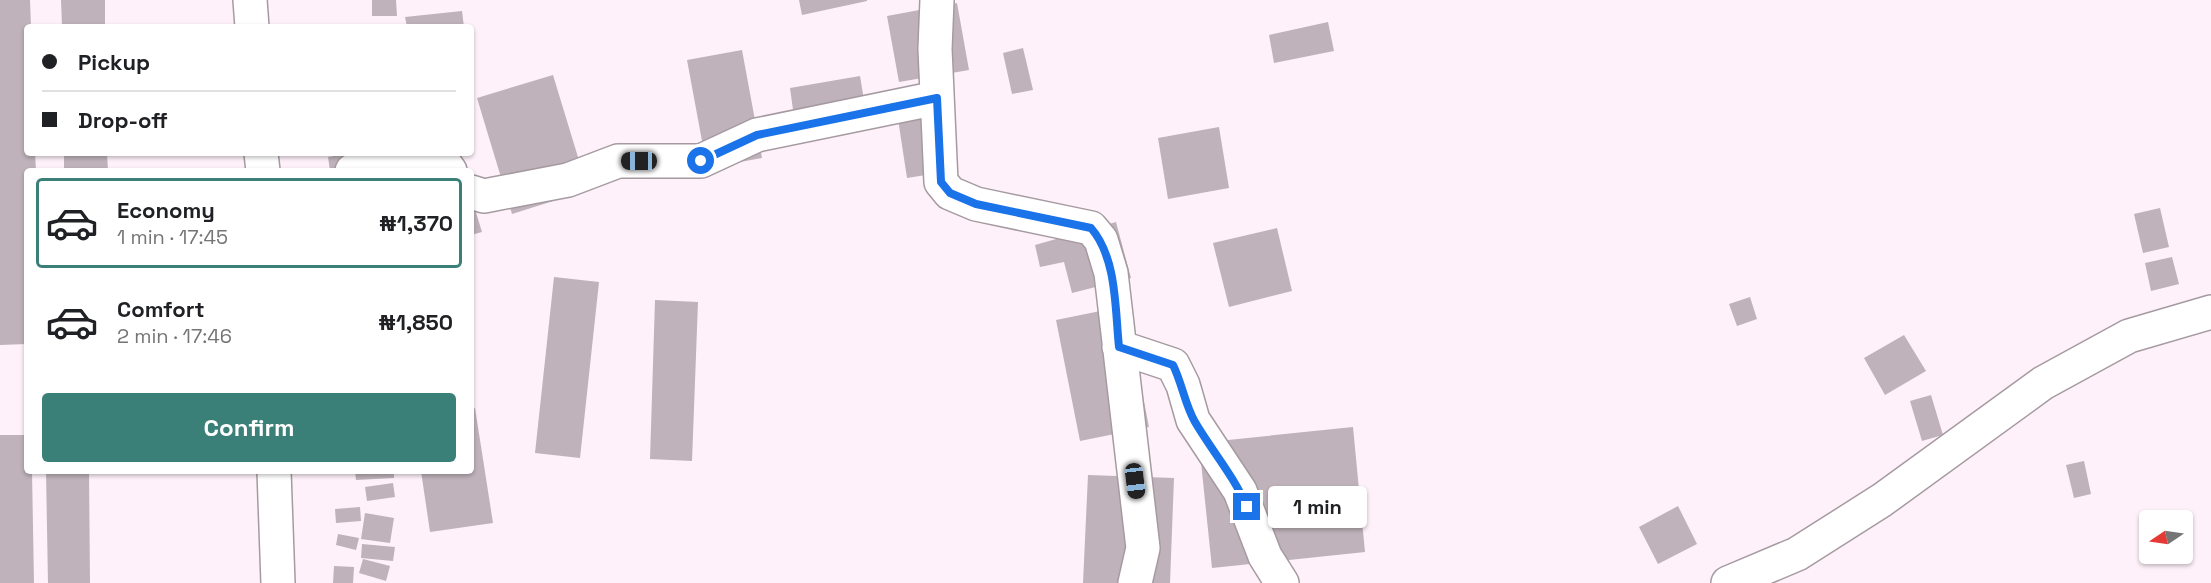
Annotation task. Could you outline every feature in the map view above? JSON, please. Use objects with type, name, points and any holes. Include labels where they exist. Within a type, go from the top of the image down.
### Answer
[{"type":"street","points":[[250,0],[252,24]]},
{"type":"street","points":[[937,0],[935,49],[941,182],[950,193],[976,204],[1091,228],[1101,240],[1111,273],[1143,548],[1135,583]]},
{"type":"street","points":[[474,193],[484,196],[568,180],[618,161],[701,161],[757,135],[937,98]]},
{"type":"street","points":[[363,168],[390,161],[445,164],[448,168]]},
{"type":"street","points":[[1728,583],[1797,554],[1882,500],[2043,383],[2128,336],[2211,312]]},
{"type":"street","points":[[1119,347],[1173,365],[1183,385],[1193,420],[1240,491],[1265,556],[1282,583]]},
{"type":"street","points":[[274,474],[278,583]]},
{"type":"building","points":[[0,0],[30,0],[31,24],[24,24],[24,156],[35,156],[36,168],[24,168],[24,344],[0,345]]},
{"type":"building","points":[[61,0],[105,0],[105,24],[62,24]]},
{"type":"building","points":[[372,0],[396,0],[397,16],[372,16]]},
{"type":"building","points":[[799,0],[867,0],[867,1],[802,15]]},
{"type":"building","points":[[957,3],[969,70],[899,82],[887,16]]},
{"type":"building","points":[[462,11],[464,24],[406,24],[405,17]]},
{"type":"building","points":[[1328,22],[1334,51],[1274,63],[1269,35]]},
{"type":"building","points":[[1023,48],[1033,90],[1012,94],[1003,53]]},
{"type":"building","points":[[742,50],[762,158],[707,168],[687,60]]},
{"type":"building","points":[[553,75],[588,190],[512,214],[477,98]]},
{"type":"building","points":[[860,76],[865,106],[794,117],[790,88]]},
{"type":"building","points":[[940,100],[951,171],[907,178],[896,106]]},
{"type":"building","points":[[1219,127],[1229,188],[1168,199],[1158,138]]},
{"type":"building","points":[[64,156],[107,156],[108,168],[64,168]]},
{"type":"building","points":[[353,156],[355,168],[330,168],[328,157]]},
{"type":"building","points":[[474,206],[482,232],[474,234]]},
{"type":"building","points":[[2160,208],[2169,247],[2143,253],[2134,214]]},
{"type":"building","points":[[1116,222],[1131,278],[1072,293],[1064,262],[1040,267],[1035,245]]},
{"type":"building","points":[[1277,228],[1292,291],[1229,307],[1213,243]]},
{"type":"building","points":[[2172,257],[2179,284],[2151,291],[2145,263]]},
{"type":"building","points":[[554,277],[599,282],[580,458],[535,453]]},
{"type":"building","points":[[1750,297],[1757,319],[1737,326],[1729,304]]},
{"type":"building","points":[[655,300],[698,302],[692,461],[650,459]]},
{"type":"building","points":[[1125,306],[1149,427],[1080,441],[1056,320]]},
{"type":"building","points":[[1904,335],[1926,371],[1885,395],[1864,358]]},
{"type":"building","points":[[1931,395],[1943,435],[1922,441],[1910,401]]},
{"type":"building","points":[[474,408],[493,523],[430,532],[421,474],[474,474]]},
{"type":"building","points":[[1353,427],[1365,552],[1212,568],[1199,443]]},
{"type":"building","points":[[0,435],[24,435],[24,474],[32,474],[34,583],[0,583]]},
{"type":"building","points":[[2084,461],[2091,494],[2074,498],[2066,465]]},
{"type":"building","points":[[46,474],[89,474],[90,583],[48,583]]},
{"type":"building","points":[[355,474],[394,474],[394,478],[356,480]]},
{"type":"building","points":[[1088,475],[1174,478],[1170,583],[1083,583]]},
{"type":"building","points":[[393,483],[395,497],[367,501],[365,487]]},
{"type":"building","points":[[1678,506],[1697,544],[1658,564],[1639,527]]},
{"type":"building","points":[[360,507],[361,521],[336,523],[335,509]]},
{"type":"building","points":[[365,513],[394,518],[390,543],[361,539]]},
{"type":"building","points":[[338,534],[359,538],[356,550],[336,545]]},
{"type":"building","points":[[362,544],[395,547],[393,561],[361,558]]},
{"type":"building","points":[[363,559],[390,566],[386,581],[359,573]]},
{"type":"building","points":[[334,566],[354,567],[353,583],[333,583]]},
{"type":"route","points":[[701,161],[757,135],[937,98],[941,182],[950,193],[976,204],[1091,228],[1101,240],[1111,273],[1119,347],[1173,365],[1183,385],[1193,420],[1240,491],[1247,507]]}]
